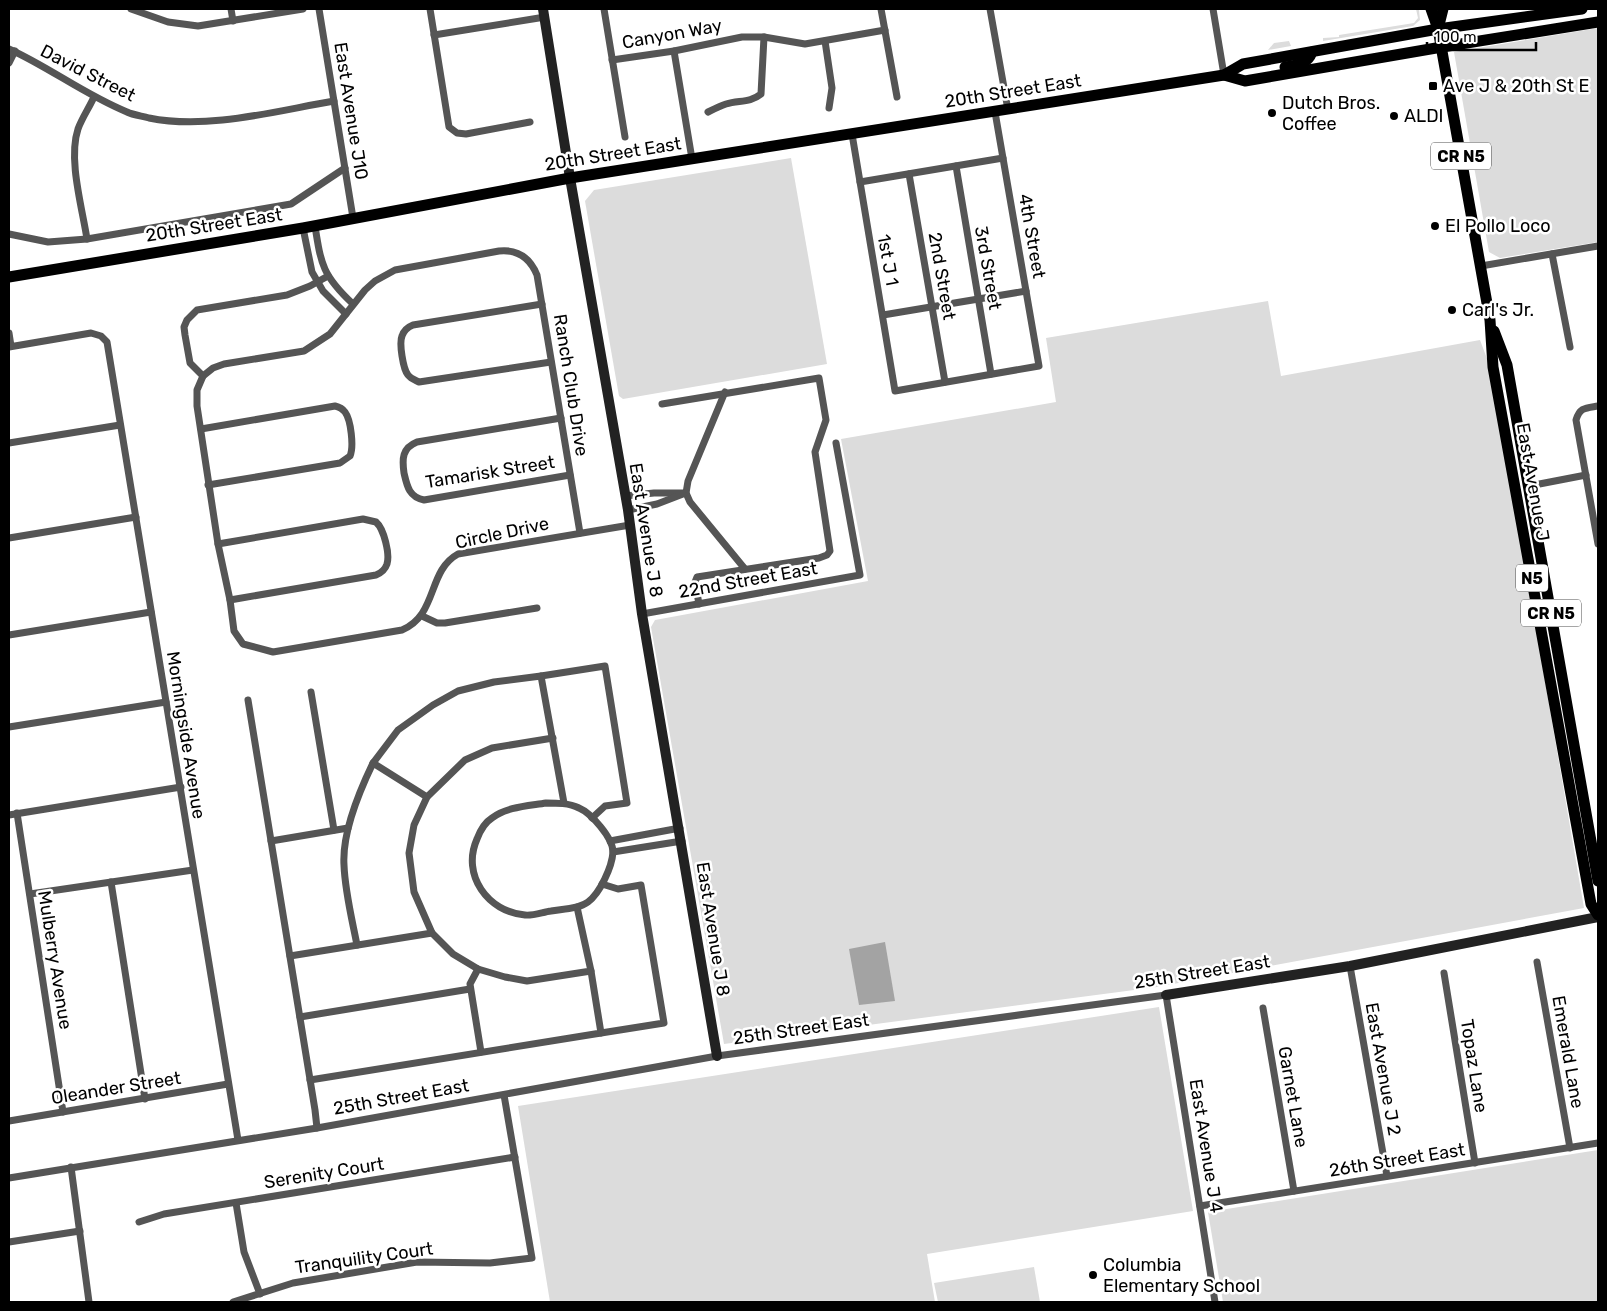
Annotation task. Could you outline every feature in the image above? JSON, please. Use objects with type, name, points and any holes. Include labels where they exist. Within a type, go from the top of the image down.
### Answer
[{"type":"main road","name":"East Avenue J","points":[[1431,9],[1442,47],[1490,320],[1494,366],[1591,904],[1598,916]]},
{"type":"main road","name":"East Avenue J","points":[[1438,29],[1443,9]]},
{"type":"main road","name":"20th Street East","points":[[9,277],[315,226],[570,178],[1224,75],[1243,64],[1438,29],[1582,9]]},
{"type":"main road","name":"20th Street East","points":[[1224,75],[1245,81],[1598,22]]},
{"type":"main road","points":[[1263,78],[1271,70],[1305,63],[1312,52]]},
{"type":"main road","name":"East Avenue J","points":[[1490,320],[1507,365],[1598,881]]},
{"type":"street","points":[[131,9],[168,22],[198,26],[303,9]]},
{"type":"street","points":[[232,9],[234,21]]},
{"type":"street","name":"East Avenue J10","points":[[319,9],[353,218]]},
{"type":"street","points":[[430,9],[449,127],[457,133],[466,134],[530,122]]},
{"type":"street","points":[[604,9],[625,137]]},
{"type":"street","points":[[881,9],[897,97]]},
{"type":"street","points":[[990,9],[1008,110]]},
{"type":"street","points":[[1213,9],[1224,75]]},
{"type":"street","points":[[434,35],[544,13]]},
{"type":"street","name":"East Avenue J 8","points":[[544,13],[570,178],[628,510],[642,614],[680,828],[717,1056]]},
{"type":"street","name":"Canyon Way","points":[[612,60],[674,51],[742,37],[764,37],[805,44],[885,30]]},
{"type":"street","points":[[708,112],[728,103],[756,98],[760,94],[764,37]]},
{"type":"street","points":[[825,41],[832,88],[829,108]]},
{"type":"street","points":[[9,62],[12,50]]},
{"type":"street","name":"David Street","points":[[12,50],[94,97],[129,113],[164,121],[217,121],[334,101]]},
{"type":"street","points":[[674,51],[692,159]]},
{"type":"street","points":[[87,238],[75,171],[75,147],[78,129],[94,97]]},
{"type":"street","name":"4th Street","points":[[991,374],[1039,366],[995,112]]},
{"type":"street","name":"1st J 1","points":[[852,134],[895,391],[944,382]]},
{"type":"street","points":[[860,182],[1003,158]]},
{"type":"street","name":"3rd Street","points":[[956,166],[991,374]]},
{"type":"street","points":[[9,234],[48,242],[87,238],[291,204],[345,168]]},
{"type":"street","name":"2nd Street","points":[[909,174],[944,382]]},
{"type":"street","points":[[315,226],[321,259],[328,276],[338,291],[353,304],[346,314],[330,334],[304,351],[224,364],[213,368],[203,376],[198,390],[197,406],[208,485],[230,600],[234,632],[243,644],[273,652],[397,631],[411,626],[422,616],[437,623],[445,623],[537,608]]},
{"type":"street","points":[[303,228],[312,272],[323,291],[346,314]]},
{"type":"street","points":[[1481,266],[1598,246]]},
{"type":"street","name":"Ranch Club Drive","points":[[353,304],[375,281],[395,270],[499,251],[515,252],[523,255],[534,267],[537,275],[580,533]]},
{"type":"street","points":[[1552,254],[1570,348]]},
{"type":"street","points":[[203,376],[190,363],[184,327],[187,320],[197,310],[286,294],[328,276]]},
{"type":"street","points":[[882,315],[1026,291]]},
{"type":"street","points":[[542,304],[413,325],[402,334],[401,345],[406,372],[415,380],[423,382],[552,362]]},
{"type":"street","points":[[9,333],[10,347]]},
{"type":"street","name":"Morningside Avenue","points":[[10,347],[91,333],[101,336],[107,342],[238,1140]]},
{"type":"street","points":[[944,382],[991,374]]},
{"type":"street","points":[[662,404],[725,392],[819,378],[826,420],[815,452],[830,551],[827,555],[819,558],[698,577],[695,582],[699,604]]},
{"type":"street","points":[[725,392],[688,481],[686,493],[690,502],[745,569]]},
{"type":"street","points":[[201,429],[335,406],[343,410],[347,416],[352,444],[350,456],[340,463],[208,485]]},
{"type":"street","points":[[1598,406],[1583,409],[1578,413],[1576,420],[1598,544]]},
{"type":"street","name":"Tamarisk Street","points":[[561,418],[417,442],[407,449],[403,457],[406,484],[415,497],[429,500],[570,475]]},
{"type":"street","points":[[9,443],[120,425]]},
{"type":"street","name":"22nd Street East","points":[[642,614],[860,575],[836,443]]},
{"type":"street","points":[[1529,486],[1586,475]]},
{"type":"street","points":[[625,496],[654,493],[686,493]]},
{"type":"street","points":[[628,510],[657,504],[686,493]]},
{"type":"street","points":[[9,538],[136,517]]},
{"type":"street","points":[[218,544],[367,519],[376,522],[383,532],[388,560],[383,571],[376,576],[230,600]]},
{"type":"street","name":"Circle Drive","points":[[422,616],[444,566],[458,554],[630,525]]},
{"type":"street","points":[[9,635],[151,612]]},
{"type":"street","points":[[357,945],[344,863],[348,828],[360,788],[373,763],[398,730],[433,705],[454,694],[494,682],[605,666],[627,803],[605,806],[592,818]]},
{"type":"street","points":[[542,676],[564,803]]},
{"type":"street","points":[[310,692],[334,830]]},
{"type":"street","points":[[248,700],[316,1110],[317,1128]]},
{"type":"street","points":[[9,727],[166,702]]},
{"type":"street","points":[[553,738],[492,748],[465,760],[427,797],[414,825],[409,853],[414,892],[432,933],[453,954],[478,969],[527,981],[591,971]]},
{"type":"street","points":[[373,763],[427,797]]},
{"type":"street","points":[[9,815],[180,787]]},
{"type":"street","points":[[546,803],[564,803],[580,808],[592,818],[610,841],[613,852],[607,874],[588,902],[577,907],[527,915],[507,911],[486,897],[474,878],[471,860],[474,845],[482,829],[492,818],[507,810],[546,803]]},
{"type":"street","name":"Mulberry Avenue","points":[[17,813],[63,1112]]},
{"type":"street","points":[[271,841],[348,828]]},
{"type":"street","points":[[610,841],[680,828]]},
{"type":"street","points":[[613,852],[682,841]]},
{"type":"street","points":[[30,894],[193,870]]},
{"type":"street","points":[[111,882],[145,1099]]},
{"type":"street","points":[[310,1080],[664,1023],[641,885],[618,889],[602,884]]},
{"type":"street","points":[[577,907],[591,971],[601,1033]]},
{"type":"street","name":"25th Street East","points":[[9,1178],[317,1128],[717,1056],[1166,995],[1350,966],[1598,916]]},
{"type":"street","points":[[290,956],[432,933]]},
{"type":"street","name":"Emerald Lane","points":[[1537,962],[1570,1148]]},
{"type":"street","name":"East Avenue J 2","points":[[1350,966],[1387,1176]]},
{"type":"street","points":[[478,969],[470,984],[470,989],[481,1052]]},
{"type":"street","name":"Topaz Lane","points":[[1444,974],[1475,1162]]},
{"type":"street","points":[[300,1017],[470,989]]},
{"type":"street","name":"East Avenue J 4","points":[[1166,995],[1215,1302]]},
{"type":"street","name":"Garnet Lane","points":[[1263,1008],[1294,1191]]},
{"type":"street","name":"Oleander Street","points":[[9,1121],[228,1084]]},
{"type":"street","points":[[504,1095],[515,1157]]},
{"type":"street","name":"26th Street East","points":[[1200,1206],[1598,1143]]},
{"type":"street","name":"Serenity Court","points":[[139,1222],[164,1214],[515,1157]]},
{"type":"street","name":"Tranquility Court","points":[[233,1302],[293,1282],[417,1262],[490,1262],[532,1258],[515,1157]]},
{"type":"street","points":[[71,1167],[89,1302]]},
{"type":"street","points":[[236,1203],[244,1252],[260,1294]]},
{"type":"street","points":[[9,1242],[80,1231]]},
{"type":"shaded area","points":[[1416,9],[1419,9],[1420,20],[1413,26],[1323,41],[1323,38],[1339,37],[1339,35],[1414,23],[1418,18]]},
{"type":"shaded area","points":[[1598,28],[1598,242],[1500,258],[1489,252],[1454,52]]},
{"type":"shaded area","points":[[1289,41],[1291,46],[1268,50],[1274,43]]},
{"type":"shaded area","points":[[791,158],[827,364],[623,399],[619,396],[585,201],[594,190]]},
{"type":"shaded area","points":[[1268,301],[1281,376],[1480,340],[1492,372],[1584,908],[1157,987],[724,1044],[651,627],[655,620],[868,581],[841,439],[1056,402],[1046,338]]},
{"type":"shaded area","points":[[885,942],[895,1001],[859,1005],[849,949]]},
{"type":"shaded area","points":[[1159,1007],[1193,1211],[927,1254],[935,1302],[550,1302],[518,1106]]},
{"type":"shaded area","points":[[1598,1150],[1598,1302],[1223,1302],[1208,1212]]},
{"type":"shaded area","points":[[1034,1267],[1040,1302],[938,1302],[934,1283]]},
{"type":"place","name":"Ave J & 20th St E","points":[[1433,86]]},
{"type":"place","name":"Dutch Bros. Coffee","points":[[1272,113]]},
{"type":"place","name":"ALDI","points":[[1394,116]]},
{"type":"place","name":"El Pollo Loco","points":[[1435,226]]},
{"type":"place","name":"Carl's Jr.","points":[[1452,310]]},
{"type":"place","name":"Columbia Elementary School","points":[[1093,1275]]}]
